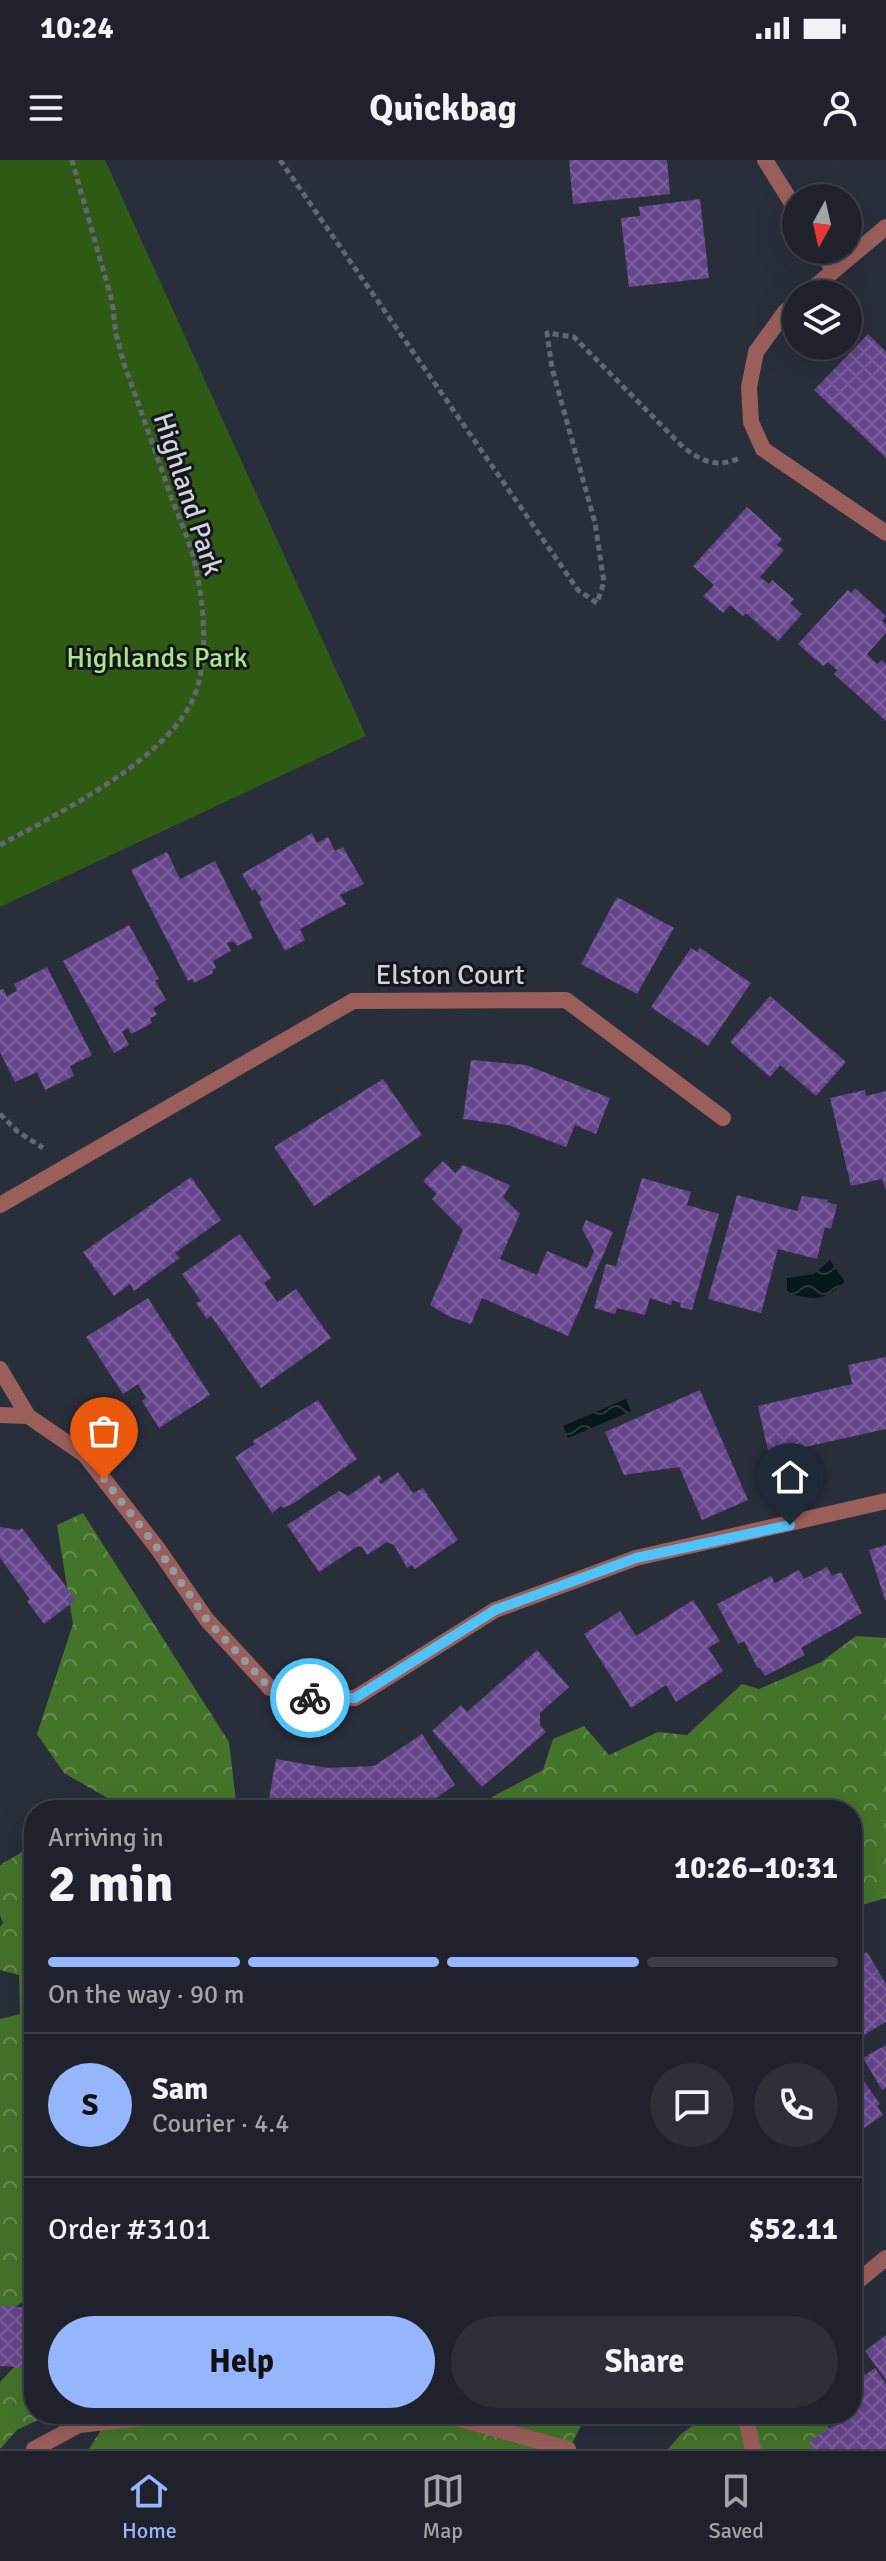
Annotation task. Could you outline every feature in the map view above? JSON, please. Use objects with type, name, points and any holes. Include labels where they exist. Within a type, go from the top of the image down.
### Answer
[{"type":"street","points":[[765,160],[782,187]]},
{"type":"street","points":[[822,280],[886,227]]},
{"type":"street","points":[[829,264],[833,270]]},
{"type":"street","points":[[782,316],[756,352],[749,387],[751,422],[763,449],[886,533]]},
{"type":"street","name":"Elston Court","points":[[0,1205],[353,1001],[566,1000],[723,1118]]},
{"type":"street","points":[[0,1369],[28,1416],[85,1455],[158,1549],[207,1620],[270,1688],[311,1698],[355,1698],[495,1610],[636,1558],[886,1501]]},
{"type":"street","points":[[0,1415],[28,1416]]},
{"type":"street","points":[[862,2278],[886,2258]]},
{"type":"street","points":[[34,2449],[79,2425],[88,2424]]},
{"type":"street","points":[[478,2424],[568,2449]]},
{"type":"street","points":[[747,2424],[753,2449]]},
{"type":"path","name":"Highland Park","points":[[0,845],[73,806],[128,770],[151,749],[190,705],[204,655],[194,559],[124,364],[112,301],[72,160]]},
{"type":"path","points":[[280,160],[578,590],[597,603],[604,582],[595,523],[552,368],[547,333],[574,337],[683,447],[701,461],[725,464],[763,449]]},
{"type":"path","points":[[0,1114],[17,1131],[67,1166]]},
{"type":"green space","name":"Highlands Park","points":[[0,160],[105,160],[366,736],[0,907]]},
{"type":"green space","points":[[83,1513],[229,1742],[236,1800],[111,1800],[64,1773],[37,1734],[73,1624],[57,1525]]},
{"type":"green space","points":[[856,1636],[886,1638],[886,1898],[862,1905],[862,1800],[490,1800],[543,1770],[553,1739],[584,1726],[609,1755],[658,1732],[687,1735],[742,1684],[759,1689],[821,1662]]},
{"type":"green space","points":[[24,1851],[24,2301],[8,2313],[0,2309],[0,2019],[20,2014],[19,1975],[0,1970],[0,1927],[3,1923],[0,1915],[0,1865]]},
{"type":"green space","points":[[24,2357],[24,2424],[30,2424],[17,2430],[0,2449],[0,2382]]},
{"type":"green space","points":[[105,2424],[582,2424],[569,2449],[89,2449]]},
{"type":"green space","points":[[695,2424],[826,2424],[829,2428],[822,2449],[668,2449]]},
{"type":"water","points":[[830,1260],[845,1282],[818,1298],[787,1294],[787,1278],[814,1274]]},
{"type":"water","points":[[626,1399],[631,1411],[568,1438],[563,1426]]},
{"type":"building","points":[[569,160],[667,160],[670,194],[573,204]]},
{"type":"building","points":[[700,199],[709,278],[629,287],[621,218],[640,216],[639,207]]},
{"type":"building","points":[[868,334],[886,352],[886,458],[814,390],[843,360],[862,360],[862,340]]},
{"type":"building","points":[[747,507],[782,539],[777,545],[784,550],[760,577],[769,584],[772,580],[794,599],[790,603],[802,614],[778,641],[746,613],[743,616],[730,605],[723,613],[703,596],[714,585],[693,566]]},
{"type":"building","points":[[855,588],[886,616],[882,621],[886,625],[886,633],[867,654],[877,664],[882,660],[886,664],[886,721],[834,674],[837,670],[828,662],[823,666],[798,644],[848,590],[851,593]]},
{"type":"building","points":[[312,833],[317,843],[328,837],[335,851],[343,847],[364,884],[340,895],[346,904],[300,929],[305,940],[285,951],[259,902],[262,900],[255,889],[252,891],[242,874]]},
{"type":"building","points":[[167,852],[180,879],[215,861],[253,938],[237,946],[233,941],[227,943],[231,951],[213,961],[216,968],[212,970],[213,973],[194,983],[192,979],[188,981],[131,870]]},
{"type":"building","points":[[617,897],[674,928],[637,994],[581,964]]},
{"type":"building","points":[[129,925],[159,979],[155,980],[166,1000],[153,1008],[157,1015],[150,1018],[152,1023],[131,1034],[128,1028],[122,1032],[129,1045],[114,1053],[63,961]]},
{"type":"building","points":[[691,948],[697,952],[700,948],[751,983],[708,1046],[651,1007]]},
{"type":"building","points":[[47,967],[92,1055],[70,1066],[74,1076],[45,1090],[37,1072],[15,1082],[0,1052],[0,990],[3,989],[7,996],[17,991],[14,984]]},
{"type":"building","points":[[770,996],[846,1062],[816,1096],[780,1065],[770,1077],[730,1042]]},
{"type":"building","points":[[471,1060],[526,1065],[610,1098],[596,1134],[575,1125],[566,1147],[508,1125],[463,1119]]},
{"type":"building","points":[[383,1079],[422,1135],[314,1206],[274,1147]]},
{"type":"building","points":[[865,1090],[866,1096],[886,1091],[886,1190],[882,1179],[851,1186],[830,1098]]},
{"type":"building","points":[[443,1161],[455,1173],[463,1165],[510,1185],[503,1197],[520,1214],[500,1259],[537,1275],[547,1251],[587,1268],[594,1251],[582,1229],[586,1220],[613,1232],[568,1336],[482,1298],[471,1324],[450,1317],[430,1305],[463,1230],[432,1199],[437,1194],[423,1181]]},
{"type":"building","points":[[191,1177],[221,1220],[175,1253],[180,1258],[134,1291],[130,1284],[114,1296],[83,1252]]},
{"type":"building","points":[[642,1178],[691,1192],[687,1205],[719,1214],[692,1310],[680,1307],[681,1303],[672,1300],[671,1305],[650,1298],[645,1315],[617,1308],[615,1314],[594,1308],[606,1264],[616,1266]]},
{"type":"building","points":[[737,1195],[797,1211],[802,1196],[828,1200],[837,1205],[831,1229],[825,1227],[817,1259],[778,1249],[761,1313],[708,1299]]},
{"type":"building","points":[[240,1234],[271,1278],[264,1283],[277,1302],[296,1289],[331,1338],[261,1388],[211,1316],[207,1319],[196,1303],[201,1301],[182,1274]]},
{"type":"building","points":[[148,1298],[210,1395],[159,1428],[142,1401],[146,1398],[138,1384],[123,1394],[86,1337]]},
{"type":"building","points":[[886,1357],[886,1429],[769,1455],[758,1406],[852,1384],[848,1365]]},
{"type":"building","points":[[700,1390],[748,1500],[702,1520],[679,1467],[624,1475],[605,1432]]},
{"type":"building","points":[[318,1400],[357,1459],[294,1503],[281,1506],[272,1513],[235,1457],[255,1444],[253,1441]]},
{"type":"building","points":[[398,1472],[413,1493],[423,1488],[458,1540],[415,1569],[412,1565],[407,1568],[394,1545],[387,1542],[367,1555],[358,1546],[319,1572],[287,1525],[339,1491],[348,1496],[379,1475],[381,1484]]},
{"type":"building","points":[[0,1527],[22,1528],[76,1600],[44,1624],[0,1558]]},
{"type":"building","points":[[886,1545],[886,1600],[885,1600],[869,1550]]},
{"type":"building","points":[[827,1567],[832,1576],[841,1572],[862,1613],[801,1648],[805,1655],[765,1676],[744,1641],[738,1644],[717,1604],[771,1576],[775,1583],[799,1570],[804,1579]]},
{"type":"building","points":[[693,1600],[720,1641],[708,1648],[723,1671],[676,1702],[666,1685],[631,1708],[584,1634],[620,1611],[636,1636]]},
{"type":"building","points":[[537,1650],[569,1687],[540,1713],[540,1725],[546,1732],[482,1787],[432,1731],[461,1705],[467,1712]]},
{"type":"building","points":[[422,1734],[455,1785],[433,1800],[269,1800],[276,1759],[328,1768],[374,1766]]},
{"type":"building","points":[[867,1952],[886,1984],[886,2022],[862,2036],[862,1955]]},
{"type":"building","points":[[886,2045],[886,2088],[882,2090],[863,2058]]},
{"type":"building","points":[[862,2078],[880,2104],[877,2106],[883,2115],[862,2129]]},
{"type":"building","points":[[0,2306],[24,2307],[24,2368],[0,2366]]},
{"type":"building","points":[[886,2335],[886,2380],[865,2351]]},
{"type":"building","points":[[875,2368],[886,2384],[886,2449],[815,2449],[809,2441],[836,2424],[862,2424],[862,2371],[865,2375]]},
{"type":"way so far","points":[[104,1479],[207,1620],[270,1688],[310,1698]]},
{"type":"route","points":[[310,1698],[355,1698],[495,1610],[636,1558],[790,1525]]}]
